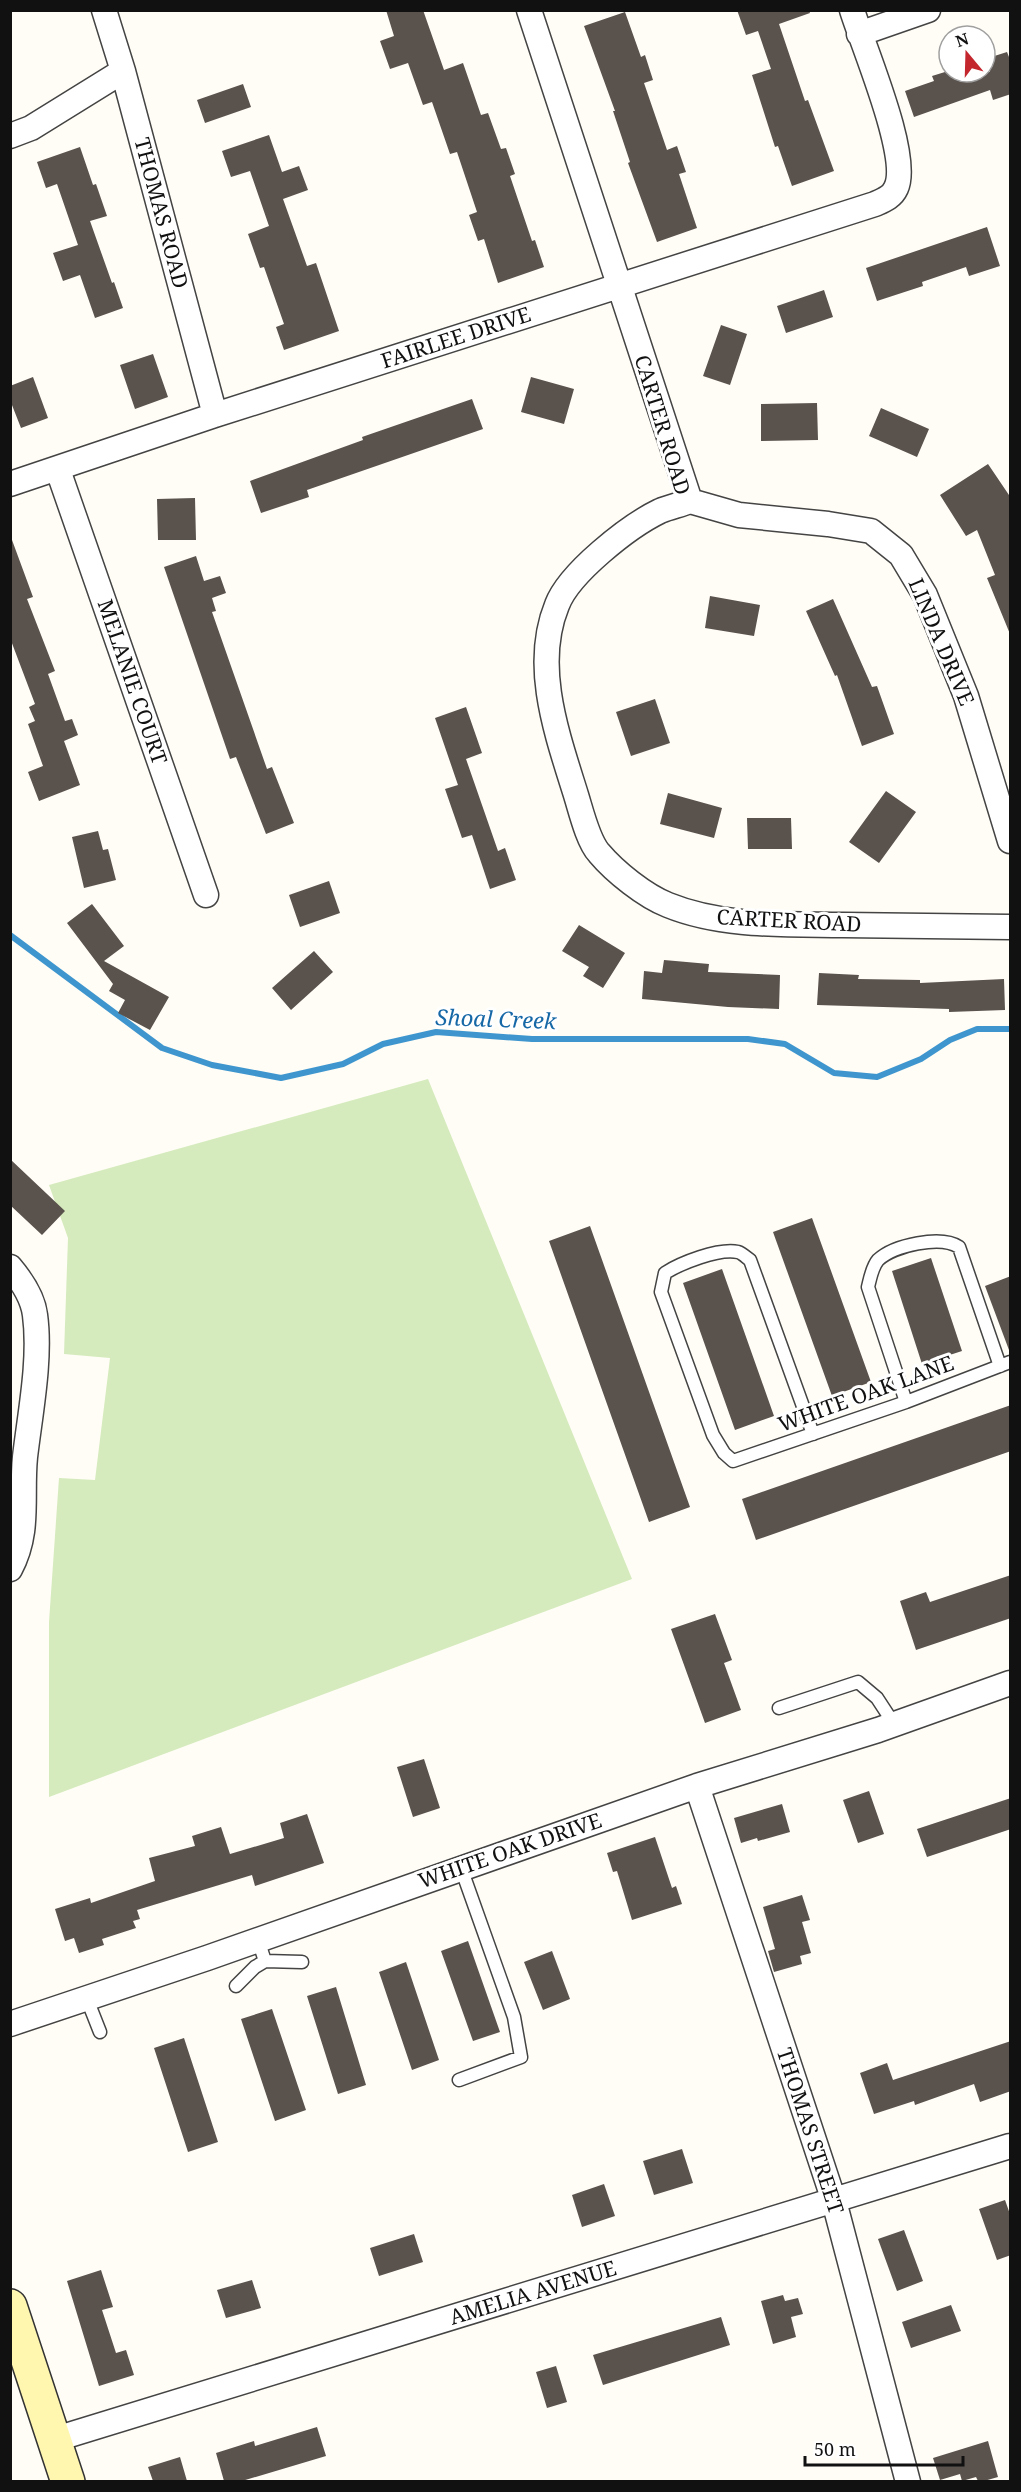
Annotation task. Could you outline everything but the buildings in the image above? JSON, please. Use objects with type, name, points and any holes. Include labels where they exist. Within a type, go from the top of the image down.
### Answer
[{"type":"street","name":"THOMAS ROAD","points":[[104,10],[123,71],[215,415]]},
{"type":"street","name":"CARTER ROAD","points":[[529,10],[690,501],[659,512],[629,530],[585,565],[557,602],[547,638],[548,677],[554,726],[583,817],[598,852],[636,887],[667,905],[711,918],[790,924],[1011,927]]},
{"type":"street","points":[[852,10],[860,34],[928,10]]},
{"type":"street","name":"FAIRLEE DRIVE","points":[[10,484],[58,470],[215,415],[875,204],[890,197],[897,186],[899,170],[896,140],[860,34]]},
{"type":"street","points":[[10,136],[31,128],[123,71]]},
{"type":"street","name":"MELANIE COURT","points":[[58,470],[206,895]]},
{"type":"street","name":"LINDA DRIVE","points":[[690,501],[739,515],[871,531],[901,555],[925,595],[966,696],[1011,841]]},
{"type":"street","points":[[10,1267],[22,1281],[35,1314],[35,1364],[25,1460],[25,1509],[20,1551],[10,1569]]},
{"type":"street","name":"WHITE OAK DRIVE","points":[[10,2024],[87,1999],[262,1951],[461,1868],[697,1786],[894,1724],[1011,1683]]},
{"type":"street","name":"THOMAS STREET","points":[[697,1786],[834,2201],[908,2481]]},
{"type":"street","name":"AMELIA AVENUE","points":[[56,2439],[1011,2146]]},
{"type":"street","points":[[10,2306],[56,2439],[68,2481]]},
{"type":"lane","points":[[906,1402],[868,1287],[870,1276],[878,1261],[900,1249],[921,1242],[951,1241],[959,1247],[1005,1364]]},
{"type":"lane","name":"WHITE OAK LANE","points":[[813,1434],[750,1260],[739,1252],[721,1253],[681,1264],[665,1273],[661,1292],[713,1435],[724,1453],[733,1461],[813,1434],[906,1402],[1005,1364]]},
{"type":"lane","points":[[779,1708],[858,1682],[877,1698],[894,1724]]},
{"type":"lane","points":[[459,2079],[521,2057],[514,2017],[461,1868]]},
{"type":"lane","points":[[236,1986],[255,1967],[262,1951],[302,1962]]},
{"type":"lane","points":[[87,1999],[100,2032]]},
{"type":"green space","points":[[428,1079],[632,1579],[49,1797],[49,1622],[59,1478],[95,1480],[110,1358],[64,1354],[68,1238],[49,1185]]},
{"type":"waterway","name":"Shoal Creek","points":[[10,935],[162,1048],[212,1065],[281,1078],[343,1064],[383,1044],[436,1032],[532,1039],[748,1039],[785,1044],[834,1073],[877,1077],[921,1059],[950,1040],[977,1029],[1010,1029]]}]
